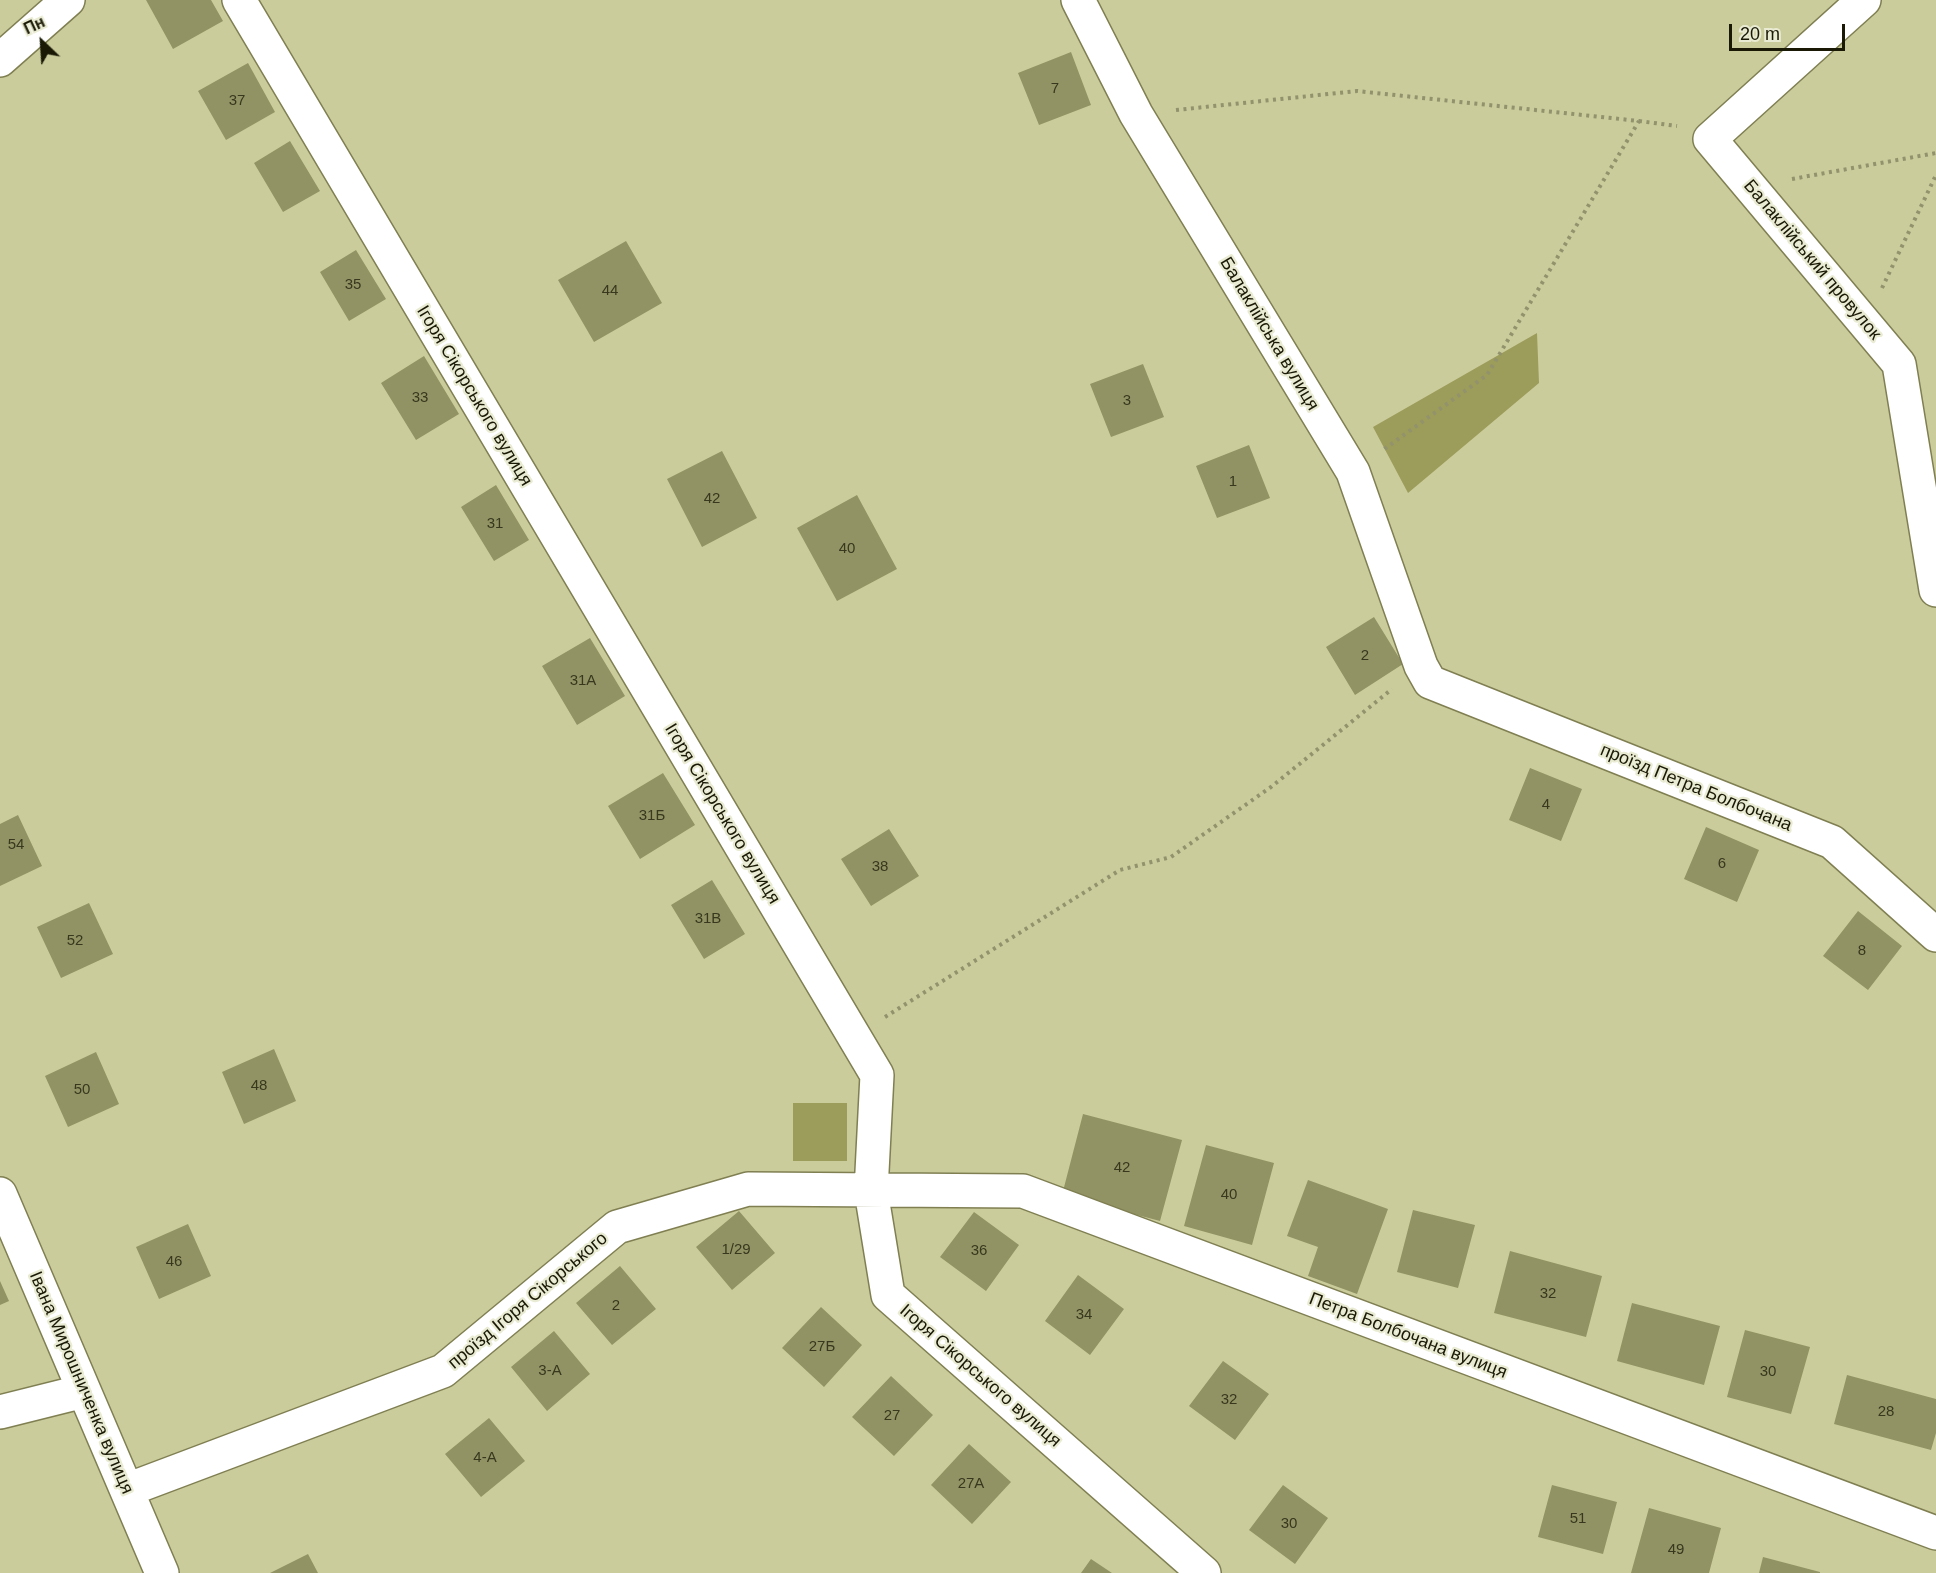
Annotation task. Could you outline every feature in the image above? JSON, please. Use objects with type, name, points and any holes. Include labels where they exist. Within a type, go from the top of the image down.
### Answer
[{"type":"street","points":[[0,60],[68,0]]},
{"type":"street","name":"Ігоря Сікорського вулиця","points":[[239,0],[877,1075],[871,1191],[888,1295],[1204,1573]]},
{"type":"street","name":"Балаклійська вулиця","points":[[1078,0],[1137,114],[1353,472],[1426,674]]},
{"type":"street","name":"Балаклійський провулок","points":[[1864,0],[1710,139],[1899,364],[1936,590]]},
{"type":"street","name":"проїзд Петра Болбочана","points":[[1426,674],[1832,842],[1936,935]]},
{"type":"street","name":"проїзд Ігоря Сікорського","points":[[127,1490],[443,1371],[617,1227],[748,1188],[871,1191]]},
{"type":"street","name":"Петра Болбочана вулиця","points":[[871,1191],[1023,1191],[1936,1533]]},
{"type":"street","name":"Івана Мирошниченка вулиця","points":[[0,1194],[162,1573]]},
{"type":"street","points":[[0,1412],[84,1390]]},
{"type":"path","points":[[1137,114],[1358,91],[1639,122],[1487,375],[1353,472]]},
{"type":"path","points":[[1750,187],[1936,153]]},
{"type":"path","points":[[1865,323],[1936,175]]},
{"type":"path","points":[[854,1037],[1120,870],[1171,857],[1426,674]]},
{"type":"shaded area","points":[[1537,333],[1539,383],[1408,493],[1373,427]]},
{"type":"shaded area","points":[[793,1103],[847,1103],[847,1161],[793,1161]]},
{"type":"building","points":[[146,0],[211,0],[223,21],[173,49]]},
{"type":"building","points":[[1071,52],[1091,105],[1039,125],[1018,73]]},
{"type":"building","points":[[248,63],[275,112],[226,140],[198,91]]},
{"type":"building","points":[[290,141],[320,191],[283,212],[254,163]]},
{"type":"building","points":[[626,241],[662,303],[594,342],[558,280]]},
{"type":"building","points":[[356,250],[386,299],[349,321],[320,272]]},
{"type":"building","points":[[424,356],[459,414],[416,440],[381,383]]},
{"type":"building","points":[[1143,364],[1164,417],[1111,437],[1090,384]]},
{"type":"building","points":[[1249,445],[1270,498],[1217,518],[1196,466]]},
{"type":"building","points":[[722,451],[757,518],[702,547],[667,479]]},
{"type":"building","points":[[496,485],[529,540],[494,561],[461,507]]},
{"type":"building","points":[[857,495],[897,569],[837,601],[797,528]]},
{"type":"building","points":[[1374,617],[1403,664],[1355,695],[1326,647]]},
{"type":"building","points":[[590,638],[625,696],[577,725],[542,666]]},
{"type":"building","points":[[1530,768],[1582,789],[1561,841],[1509,820]]},
{"type":"building","points":[[663,773],[695,825],[640,859],[608,806]]},
{"type":"building","points":[[18,815],[42,866],[0,886],[0,824]]},
{"type":"building","points":[[1706,827],[1759,850],[1737,902],[1684,879]]},
{"type":"building","points":[[889,829],[919,876],[871,906],[841,859]]},
{"type":"building","points":[[712,880],[745,934],[704,959],[671,905]]},
{"type":"building","points":[[89,903],[113,954],[61,978],[37,927]]},
{"type":"building","points":[[1858,911],[1902,946],[1868,990],[1823,956]]},
{"type":"building","points":[[274,1049],[296,1101],[244,1124],[222,1072]]},
{"type":"building","points":[[96,1052],[119,1104],[68,1127],[45,1076]]},
{"type":"building","points":[[1083,1114],[1182,1140],[1160,1221],[1062,1195]]},
{"type":"building","points":[[1206,1145],[1274,1163],[1252,1245],[1184,1226]]},
{"type":"building","points":[[1308,1180],[1388,1209],[1357,1294],[1308,1276],[1318,1247],[1287,1236]]},
{"type":"building","points":[[1413,1210],[1475,1225],[1458,1288],[1397,1272]]},
{"type":"building","points":[[739,1211],[775,1253],[732,1290],[696,1247]]},
{"type":"building","points":[[974,1212],[1019,1245],[986,1291],[940,1257]]},
{"type":"building","points":[[188,1224],[211,1276],[159,1299],[136,1247]]},
{"type":"building","points":[[1510,1251],[1602,1276],[1586,1337],[1494,1313]]},
{"type":"building","points":[[620,1266],[656,1309],[612,1345],[576,1303]]},
{"type":"building","points":[[1078,1275],[1124,1309],[1090,1355],[1045,1321]]},
{"type":"building","points":[[0,1281],[9,1301],[0,1305]]},
{"type":"building","points":[[1632,1303],[1720,1326],[1704,1385],[1617,1361]]},
{"type":"building","points":[[821,1307],[862,1345],[824,1387],[782,1348]]},
{"type":"building","points":[[1745,1330],[1810,1347],[1791,1414],[1727,1397]]},
{"type":"building","points":[[554,1331],[590,1374],[547,1411],[511,1367]]},
{"type":"building","points":[[1223,1361],[1269,1394],[1235,1440],[1189,1406]]},
{"type":"building","points":[[1847,1375],[1936,1399],[1936,1433],[1931,1450],[1834,1424]]},
{"type":"building","points":[[891,1376],[933,1415],[894,1456],[852,1417]]},
{"type":"building","points":[[489,1418],[525,1461],[481,1497],[445,1454]]},
{"type":"building","points":[[969,1444],[1011,1482],[972,1524],[931,1485]]},
{"type":"building","points":[[1283,1485],[1328,1518],[1295,1564],[1249,1530]]},
{"type":"building","points":[[1552,1485],[1617,1502],[1603,1554],[1538,1537]]},
{"type":"building","points":[[1649,1508],[1721,1528],[1709,1573],[1631,1573]]},
{"type":"building","points":[[308,1554],[318,1573],[270,1573]]},
{"type":"building","points":[[1763,1557],[1820,1572],[1820,1573],[1759,1573]]},
{"type":"building","points":[[1091,1559],[1112,1573],[1081,1573]]}]
